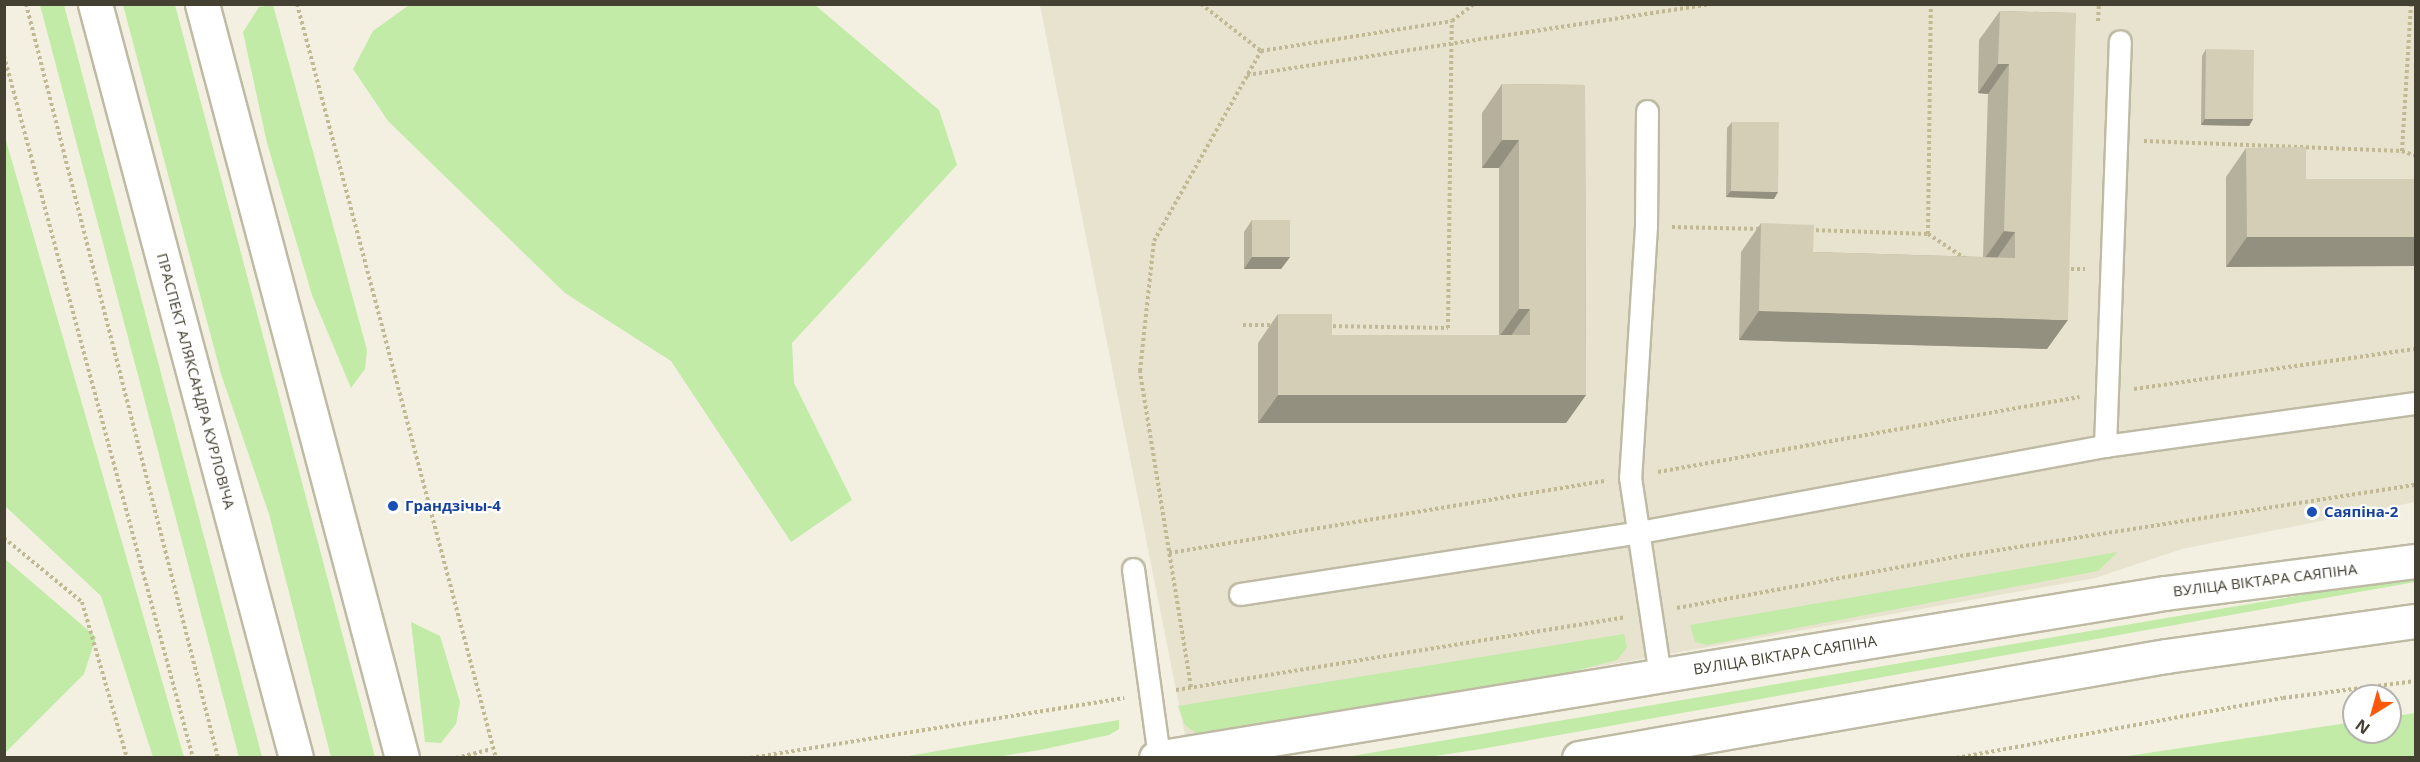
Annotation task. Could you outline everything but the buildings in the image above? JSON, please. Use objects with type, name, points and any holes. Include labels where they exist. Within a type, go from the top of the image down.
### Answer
[{"type":"street","name":"ПРАСПЕКТ АЛЯКСАНДРА КУРЛОВІЧА","points":[[95,4],[296,758]]},
{"type":"street","points":[[202,4],[402,758]]},
{"type":"street","name":"ВУЛІЦА ВІКТАРА САЯПІНА","points":[[1158,757],[2165,593],[2415,561]]},
{"type":"street","points":[[1579,758],[2166,656],[2415,621]]},
{"type":"lane","points":[[2105,446],[2120,41]]},
{"type":"lane","points":[[1647,111],[1646,226],[1630,477],[1660,676]]},
{"type":"lane","points":[[1240,594],[1640,532],[2105,446],[2415,403]]},
{"type":"lane","points":[[1133,569],[1158,757]]},
{"type":"path","points":[[26,4],[218,758]]},
{"type":"path","points":[[297,4],[491,749],[496,758]]},
{"type":"path","points":[[1201,4],[1261,51],[1452,21],[1474,4]]},
{"type":"path","points":[[1247,75],[1452,41],[1712,4]]},
{"type":"path","points":[[1928,234],[1931,4]]},
{"type":"path","points":[[2402,151],[2410,4]]},
{"type":"path","points":[[1323,326],[1448,328],[1452,21]]},
{"type":"path","points":[[1191,687],[1140,371],[1154,241],[1261,51]]},
{"type":"path","points":[[4,56],[193,758]]},
{"type":"path","points":[[2116,140],[2402,151],[2415,156]]},
{"type":"path","points":[[1646,226],[1775,230]]},
{"type":"path","points":[[1799,230],[1928,234],[1974,265]]},
{"type":"path","points":[[2059,269],[2087,268]]},
{"type":"path","points":[[1243,325],[1289,326]]},
{"type":"path","points":[[1169,553],[1630,477],[2107,393],[2415,349]]},
{"type":"path","points":[[750,758],[1649,613],[1967,555],[2415,485]]},
{"type":"path","points":[[4,538],[82,602],[127,758]]},
{"type":"path","points":[[1956,758],[2283,698],[2415,681]]},
{"type":"path","points":[[456,758],[491,749]]},
{"type":"shaded area","points":[[1040,5],[2415,5],[2415,502],[2182,549],[2095,578],[1186,740]]},
{"type":"green space","points":[[40,5],[64,5],[262,757],[239,757]]},
{"type":"green space","points":[[123,5],[175,5],[375,757],[331,757],[269,514],[221,374]]},
{"type":"green space","points":[[273,5],[367,350],[365,369],[351,388],[312,295],[267,143],[243,32],[259,7]]},
{"type":"green space","points":[[409,5],[815,5],[939,110],[957,165],[792,343],[794,383],[852,500],[791,542],[671,361],[565,293],[388,121],[353,69],[373,31]]},
{"type":"green space","points":[[5,137],[184,757],[153,757],[101,596],[5,506]]},
{"type":"green space","points":[[2118,552],[2098,571],[1707,645],[1695,642],[1690,625]]},
{"type":"green space","points":[[5,559],[96,637],[84,674],[5,753]]},
{"type":"green space","points":[[2415,576],[2415,582],[1475,750],[1428,757],[1340,758]]},
{"type":"green space","points":[[411,622],[440,636],[460,702],[456,724],[441,743],[425,742]]},
{"type":"green space","points":[[1624,634],[1627,647],[1617,660],[1563,674],[1196,733],[1185,725],[1178,706]]},
{"type":"green space","points":[[2415,713],[2415,757],[2121,757],[2342,724],[2342,744],[2402,744],[2402,715]]},
{"type":"green space","points":[[1119,720],[1119,729],[1109,735],[1040,750],[996,757],[902,757]]},
{"type":"place","name":"Грандзічы-4","points":[[393,506]]},
{"type":"place","name":"Саяпіна-2","points":[[2312,512]]}]
